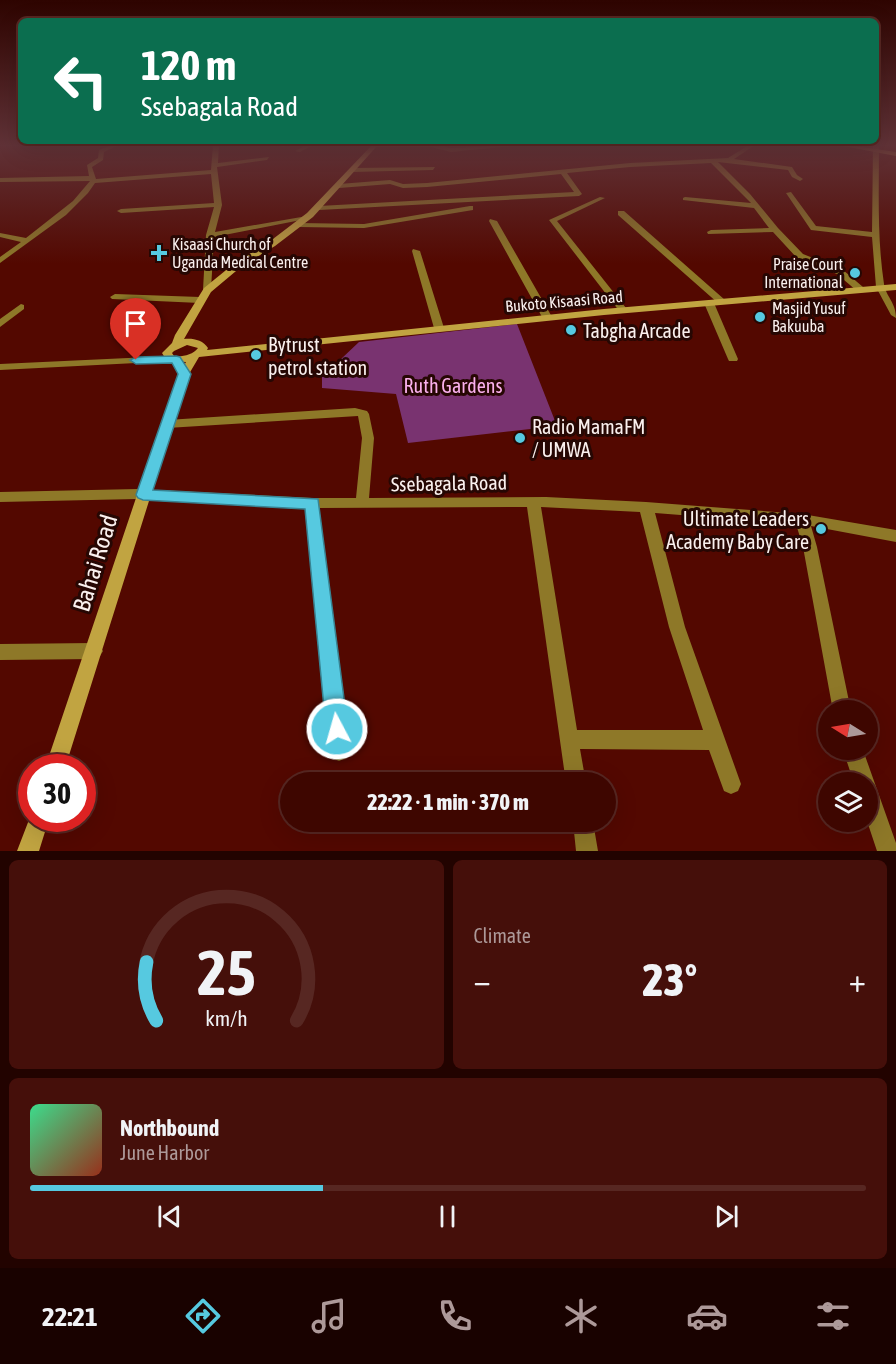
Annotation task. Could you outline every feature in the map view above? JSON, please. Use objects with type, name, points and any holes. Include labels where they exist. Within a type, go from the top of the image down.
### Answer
[{"type":"street","points":[[0,261],[58,218],[81,196],[88,185]]},
{"type":"street","points":[[207,290],[210,235],[218,205],[216,185]]},
{"type":"street","points":[[184,374],[173,353],[180,335],[207,290],[239,264],[307,218],[339,186],[355,185]]},
{"type":"street","points":[[402,185],[422,185]]},
{"type":"street","points":[[319,208],[579,194],[572,185]]},
{"type":"street","points":[[737,185],[800,256],[840,272],[860,288]]},
{"type":"street","points":[[876,185],[876,235],[880,287],[896,315]]},
{"type":"street","points":[[789,193],[814,228],[876,235]]},
{"type":"street","points":[[602,198],[553,220],[623,310]]},
{"type":"street","points":[[685,198],[755,206]]},
{"type":"street","points":[[121,211],[218,205]]},
{"type":"street","points":[[298,225],[364,226],[455,209],[497,206]]},
{"type":"street","points":[[621,213],[722,302]]},
{"type":"street","points":[[210,235],[307,218]]},
{"type":"street","points":[[493,221],[548,317]]},
{"type":"street","points":[[711,232],[775,230]]},
{"type":"street","points":[[0,235],[27,241]]},
{"type":"street","points":[[416,251],[439,328]]},
{"type":"street","name":"Bukoto Kisaasi Road","points":[[197,349],[235,349],[548,317],[860,288],[896,287]]},
{"type":"street","points":[[115,297],[200,300]]},
{"type":"street","points":[[709,303],[733,359]]},
{"type":"street","points":[[0,324],[21,307]]},
{"type":"street","points":[[188,324],[197,349]]},
{"type":"street","points":[[0,367],[136,360],[197,349]]},
{"type":"street","points":[[173,353],[197,349]]},
{"type":"street","name":"Bahai Road","points":[[60,754],[167,424],[184,374],[197,349]]},
{"type":"street","points":[[167,424],[343,412],[363,414],[368,438],[362,503]]},
{"type":"street","name":"Ssebagala Road","points":[[0,497],[143,495],[312,503],[533,502],[646,507],[802,519],[896,536]]},
{"type":"street","points":[[533,502],[574,772]]},
{"type":"street","points":[[312,503],[339,751]]},
{"type":"street","points":[[646,507],[677,627],[731,784]]},
{"type":"street","points":[[802,519],[814,567],[840,700]]},
{"type":"street","points":[[0,652],[94,651]]},
{"type":"street","points":[[569,739],[716,740]]},
{"type":"street","points":[[878,822],[888,851]]},
{"type":"street","points":[[28,851],[35,832]]},
{"type":"street","points":[[584,832],[587,851]]},
{"type":"green space","name":"Ruth Gardens","points":[[517,324],[557,426],[408,443],[396,394],[322,388],[322,377],[359,342]]},
{"type":"place","name":"Kisaasi Church of Uganda Medical Centre","points":[[159,253]]},
{"type":"place","name":"Praise Court International","points":[[855,273]]},
{"type":"place","name":"Masjid Yusuf Bakuuba","points":[[760,317]]},
{"type":"place","name":"Tabgha Arcade","points":[[571,330]]},
{"type":"place","name":"Bytrust petrol station","points":[[256,355]]},
{"type":"place","name":"Radio MamaFM / UMWA","points":[[520,438]]},
{"type":"place","name":"Ultimate Leaders Academy Baby Care","points":[[821,529]]},
{"type":"route","points":[[136,360],[171,358],[176,360],[184,374],[143,495],[312,503],[337,729]]}]
